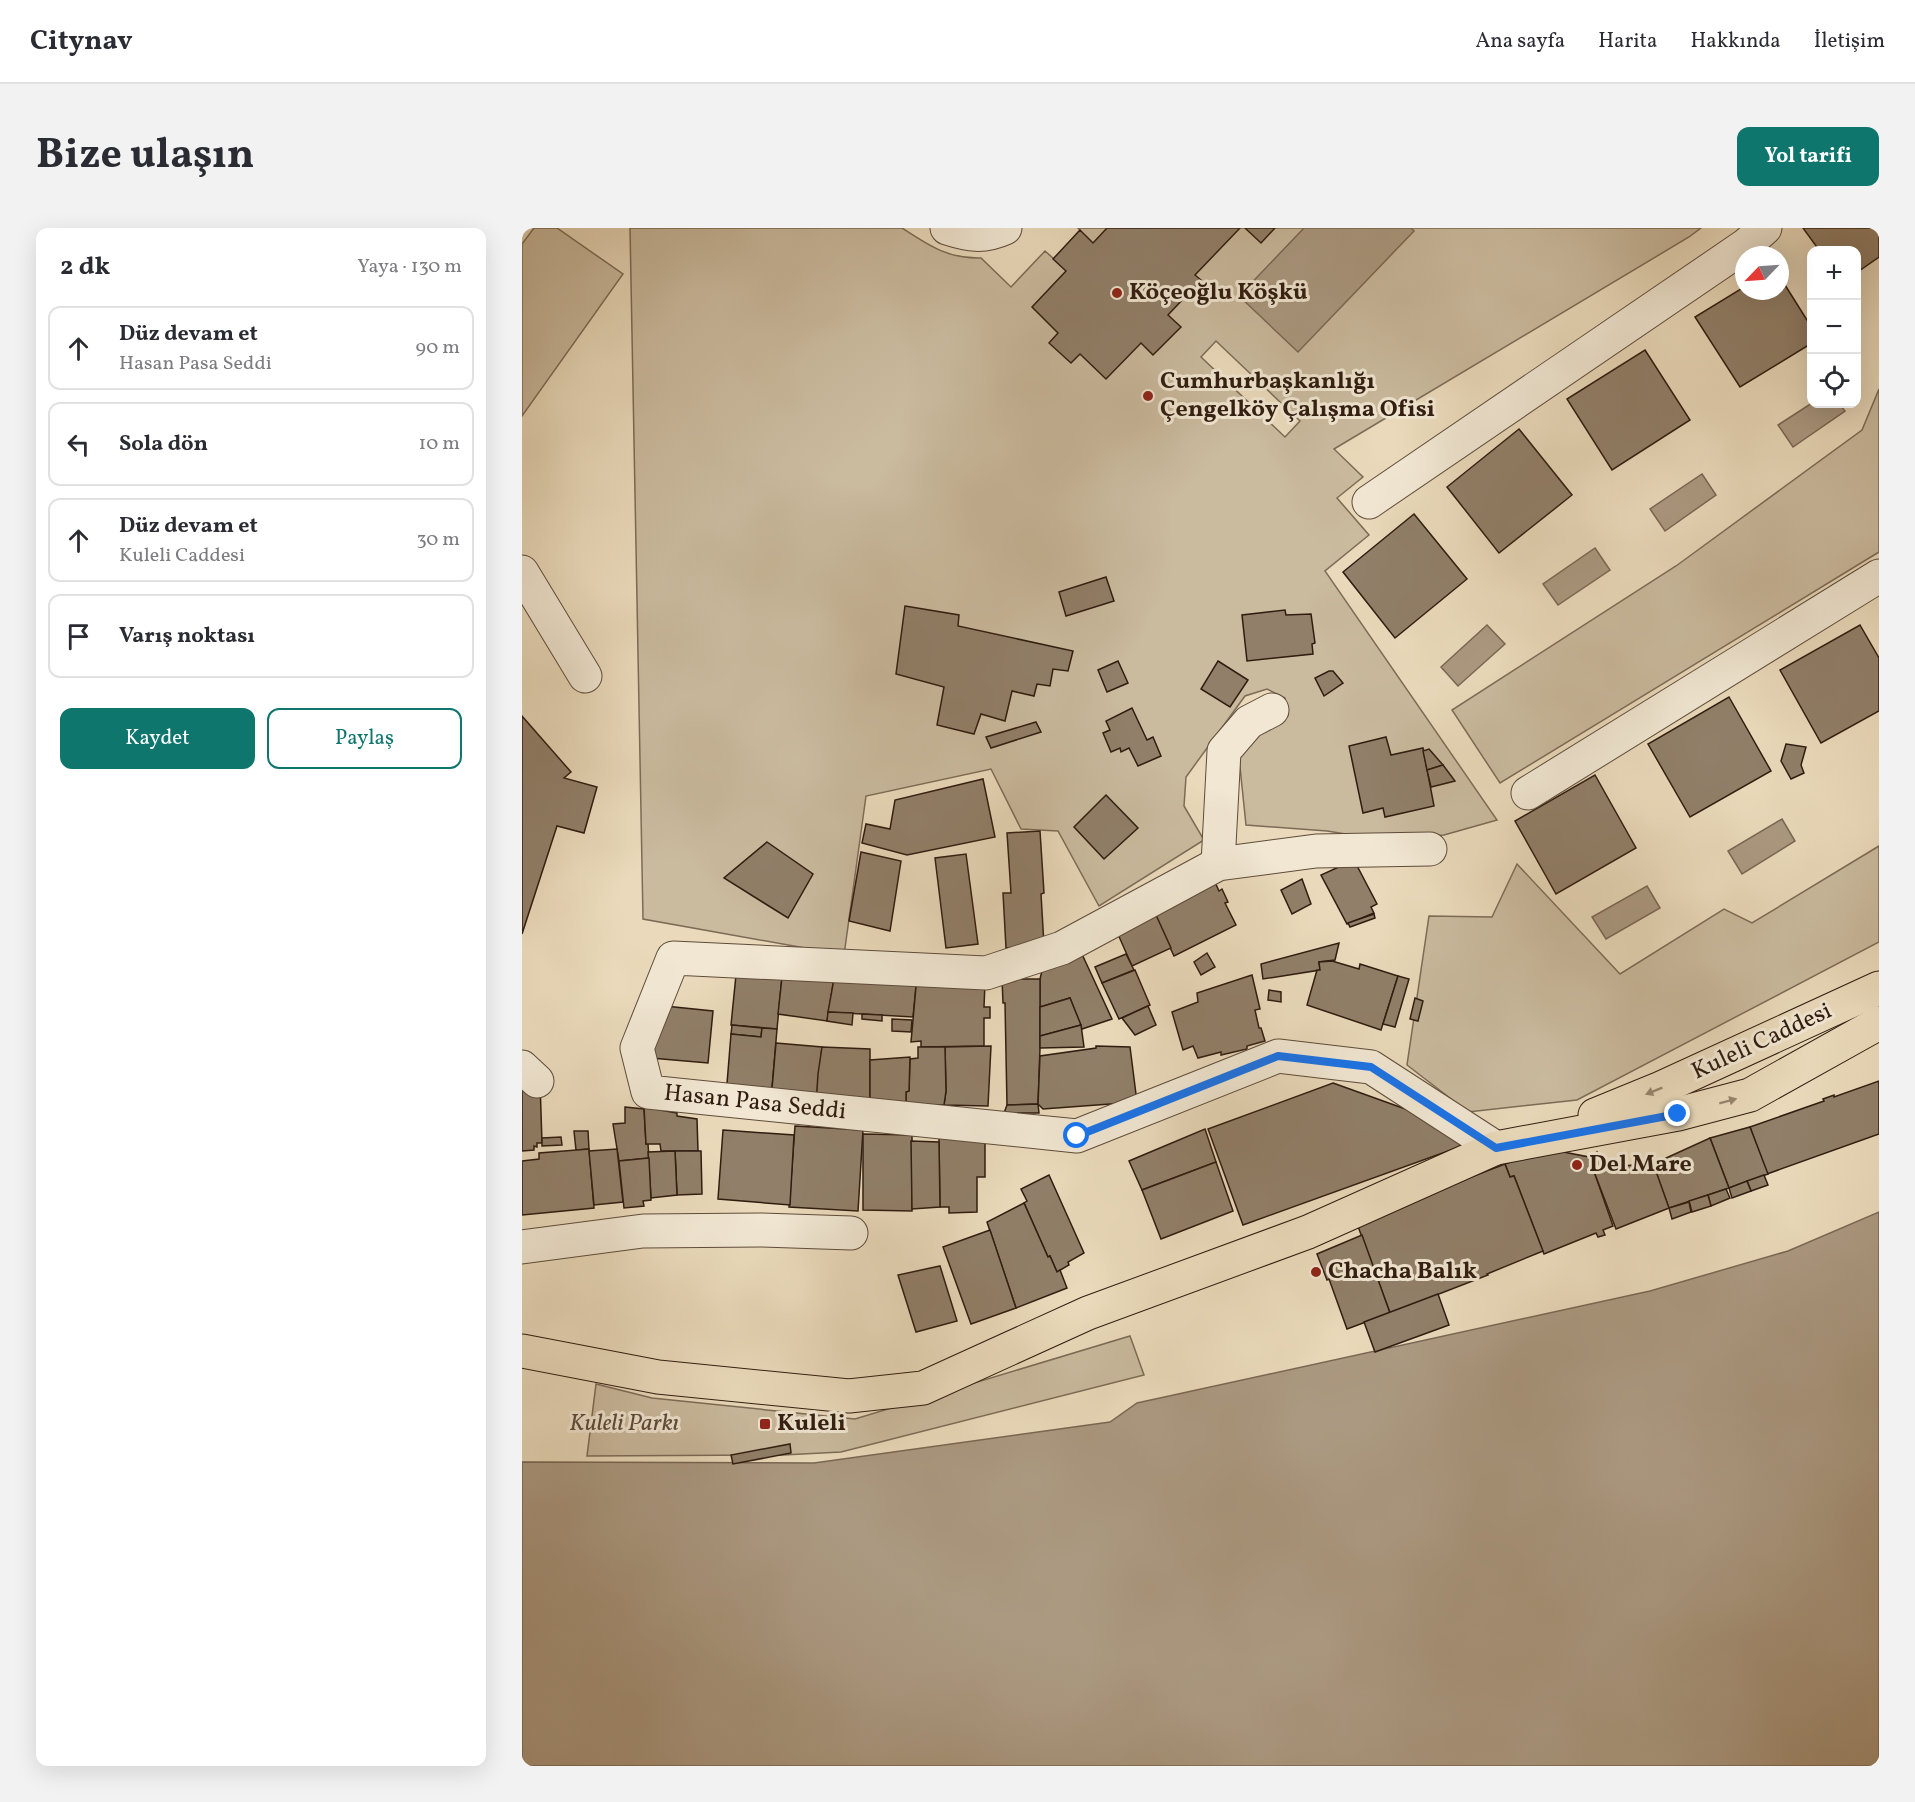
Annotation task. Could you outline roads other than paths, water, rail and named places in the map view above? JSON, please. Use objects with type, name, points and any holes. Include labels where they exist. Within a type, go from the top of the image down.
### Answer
[{"type":"main road","name":"Kuleli Caddesi","points":[[1511,1145],[1661,1088],[1879,988]]},
{"type":"main road","name":"Kuleli Caddesi","points":[[1511,1145],[1678,1114],[1750,1095],[1879,1023]]},
{"type":"main road","points":[[522,1351],[658,1377],[849,1396],[923,1388],[1088,1313],[1308,1232],[1511,1145]]},
{"type":"street","points":[[946,228],[967,235],[993,234],[1005,228]]},
{"type":"street","points":[[1369,502],[1746,245],[1765,228]]},
{"type":"street","points":[[522,573],[585,676]]},
{"type":"street","points":[[1528,793],[1879,576]]},
{"type":"street","points":[[1218,864],[1224,751],[1249,722],[1272,710]]},
{"type":"street","name":"Hasan Pasa Seddi","points":[[1430,849],[1316,851],[1218,864],[1062,948],[986,973],[673,958],[637,1048],[648,1092],[1077,1136],[1278,1056],[1371,1067],[1511,1145]]},
{"type":"street","points":[[522,1247],[643,1231],[761,1230],[851,1233]]},
{"type":"place","name":"Köçeoğlu Köşkü","points":[[1117,293]]},
{"type":"place","name":"Cumhurbaşkanlığı Çengelköy Çalışma Ofisi","points":[[1148,396]]},
{"type":"place","name":"Del Mare","points":[[1577,1165]]},
{"type":"place","name":"Chacha Balık","points":[[1316,1272]]},
{"type":"place","name":"Kuleli","points":[[765,1424]]},
{"type":"park label","name":"Kuleli Parkı","points":[[624,1424]]}]
